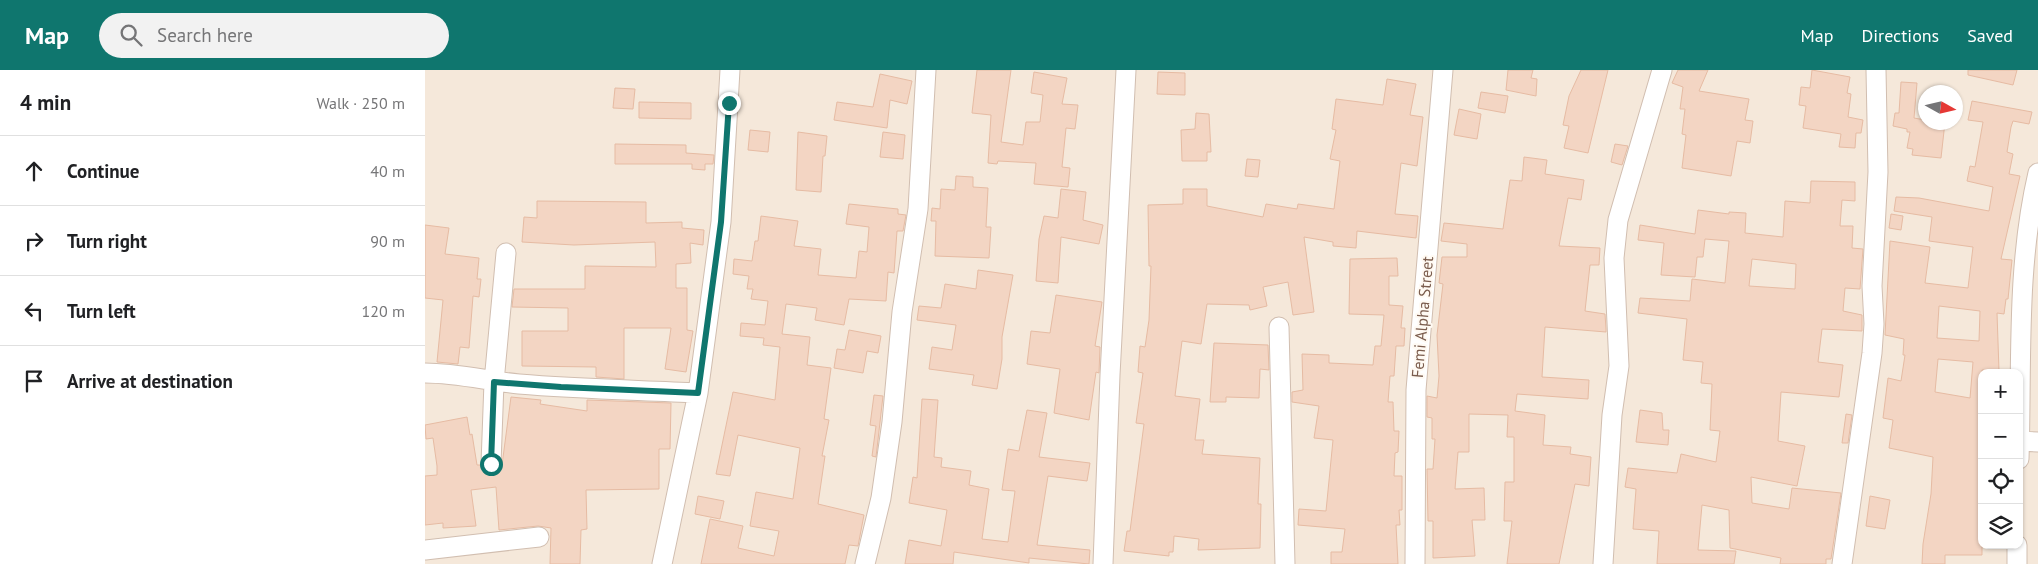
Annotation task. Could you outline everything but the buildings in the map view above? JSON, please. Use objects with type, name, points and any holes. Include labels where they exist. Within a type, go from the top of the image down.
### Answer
[{"type":"street","points":[[663,564],[698,393],[721,222],[730,70]]},
{"type":"street","points":[[865,564],[881,498],[892,422],[902,312],[918,209],[926,70]]},
{"type":"street","points":[[1103,564],[1109,375],[1126,70]]},
{"type":"street","name":"Femi Alpha Street","points":[[1415,564],[1416,390],[1443,70]]},
{"type":"street","points":[[1603,564],[1612,424],[1619,366],[1614,258],[1618,220],[1662,70]]},
{"type":"street","points":[[1843,564],[1872,353],[1874,324],[1872,286],[1878,172],[1875,70]]},
{"type":"street","points":[[2020,414],[2020,314],[2038,173]]},
{"type":"street","points":[[491,464],[494,382],[506,253]]},
{"type":"street","points":[[1279,327],[1285,564]]},
{"type":"street","points":[[425,373],[443,373],[494,382],[561,387],[698,393]]},
{"type":"street","points":[[2023,441],[2038,442]]},
{"type":"street","points":[[432,555],[539,537]]},
{"type":"street","points":[[2017,549],[2017,564]]},
{"type":"shaded area","points":[[425,70],[2038,70],[2038,564],[425,564]]},
{"type":"route","points":[[491,464],[494,382],[698,393],[721,222],[729,103]]}]
